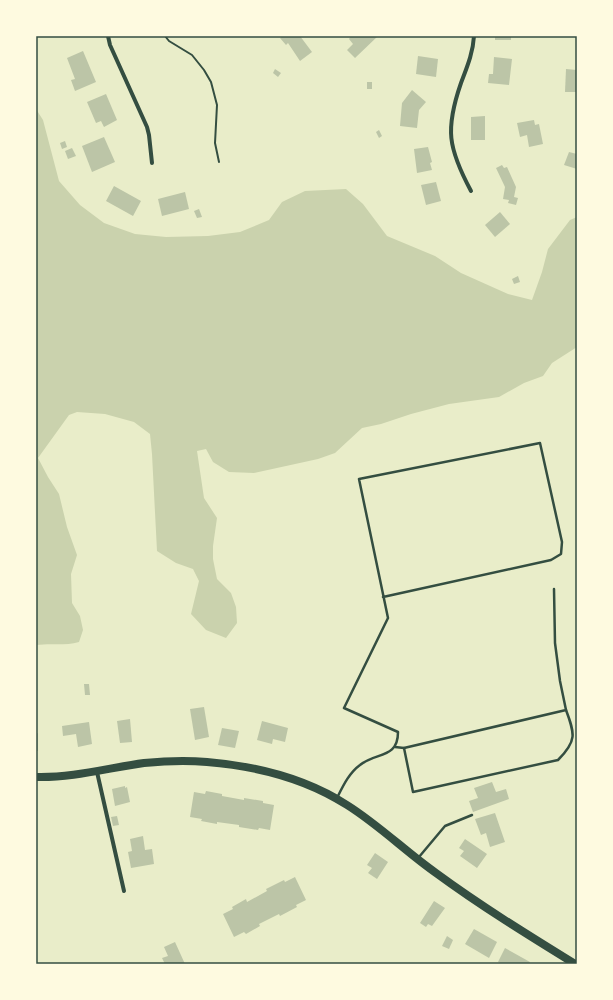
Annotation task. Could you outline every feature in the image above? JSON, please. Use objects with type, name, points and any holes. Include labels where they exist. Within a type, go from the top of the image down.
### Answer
[{"type":"main road","points":[[36,777],[66,776],[144,763],[177,761],[207,762],[254,769],[290,778],[307,784],[336,798],[364,816],[417,859],[496,915],[575,964]]},
{"type":"street","points":[[108,36],[110,45],[148,130],[152,163]]},
{"type":"street","points":[[471,191],[459,170],[455,158],[451,142],[451,127],[453,107],[470,60],[474,36]]},
{"type":"street","points":[[97,772],[124,891]]},
{"type":"lane","points":[[336,798],[351,773],[360,764],[371,758],[386,754],[395,748],[398,741],[398,732],[344,708],[388,618],[383,597],[359,479],[540,443],[562,542],[561,554],[551,560],[383,597]]},
{"type":"lane","points":[[404,748],[413,792],[558,760],[568,750],[573,740],[572,725],[566,710],[560,681],[555,643],[554,589]]},
{"type":"lane","points":[[395,748],[404,748],[566,710]]},
{"type":"lane","points":[[417,859],[445,826],[472,815]]},
{"type":"path","points":[[165,36],[169,41],[192,55],[211,82],[217,105],[215,143],[219,162]]},
{"type":"green space","points":[[36,109],[43,120],[59,181],[80,205],[104,223],[135,234],[166,237],[208,236],[240,232],[269,220],[282,202],[305,191],[346,189],[363,204],[387,236],[435,256],[461,273],[508,294],[532,300],[548,249],[570,220],[577,217],[577,347],[552,363],[543,376],[524,383],[499,397],[449,404],[362,428],[335,453],[318,459],[254,473],[229,472],[213,462],[206,449],[197,451],[204,498],[217,518],[213,546],[213,559],[217,579],[231,593],[236,607],[237,623],[226,638],[206,630],[191,614],[199,581],[193,569],[176,563],[157,551],[150,434],[134,422],[105,414],[77,412],[69,415],[38,458],[59,494],[67,527],[77,555],[71,574],[72,603],[80,616],[83,630],[79,642],[68,644],[36,645]]},
{"type":"building","points":[[283,36],[300,36],[312,52],[300,61],[288,43],[286,45],[280,38]]},
{"type":"building","points":[[351,36],[378,36],[355,58],[347,50],[353,44],[349,39]]},
{"type":"building","points":[[495,36],[511,36],[511,40],[495,40]]},
{"type":"building","points":[[83,51],[96,82],[75,91],[71,80],[75,79],[67,58]]},
{"type":"building","points":[[418,56],[438,59],[436,77],[416,74]]},
{"type":"building","points":[[494,57],[512,59],[509,85],[488,83],[489,74],[493,74]]},
{"type":"building","points":[[275,69],[281,73],[278,77],[273,73]]},
{"type":"building","points":[[566,69],[577,70],[577,92],[565,92]]},
{"type":"building","points":[[367,82],[372,82],[372,89],[367,89]]},
{"type":"building","points":[[412,90],[426,102],[419,110],[417,128],[400,126],[402,103]]},
{"type":"building","points":[[106,94],[117,120],[104,127],[101,121],[96,123],[87,102]]},
{"type":"building","points":[[485,116],[485,140],[471,140],[471,117]]},
{"type":"building","points":[[534,120],[535,125],[539,124],[543,144],[529,147],[527,135],[520,137],[517,123]]},
{"type":"building","points":[[379,130],[382,136],[379,138],[376,132]]},
{"type":"building","points":[[104,137],[115,162],[92,172],[82,146]]},
{"type":"building","points":[[65,141],[67,147],[62,149],[60,143]]},
{"type":"building","points":[[428,147],[432,162],[430,163],[432,170],[417,173],[414,149]]},
{"type":"building","points":[[72,148],[76,156],[68,159],[65,151]]},
{"type":"building","points":[[569,152],[577,154],[577,169],[564,165]]},
{"type":"building","points":[[502,165],[504,168],[507,167],[516,187],[514,197],[518,198],[516,205],[508,203],[509,200],[503,199],[505,187],[496,168]]},
{"type":"building","points":[[436,182],[441,201],[426,205],[421,185]]},
{"type":"building","points":[[114,186],[141,201],[133,216],[106,201]]},
{"type":"building","points":[[185,192],[189,209],[162,216],[158,199]]},
{"type":"building","points":[[199,209],[202,217],[197,218],[194,211]]},
{"type":"building","points":[[500,212],[510,224],[495,237],[485,225]]},
{"type":"building","points":[[518,276],[520,282],[514,284],[512,279]]},
{"type":"building","points":[[84,684],[89,684],[90,695],[85,695]]},
{"type":"building","points":[[204,707],[209,737],[195,740],[190,709]]},
{"type":"building","points":[[130,719],[132,742],[120,743],[117,721]]},
{"type":"building","points":[[262,721],[288,728],[285,742],[273,739],[272,744],[257,740]]},
{"type":"building","points":[[89,722],[92,744],[78,747],[76,734],[63,736],[62,726]]},
{"type":"building","points":[[222,728],[239,731],[235,748],[218,745]]},
{"type":"building","points":[[38,733],[38,751],[36,751],[36,734]]},
{"type":"building","points":[[492,782],[496,792],[506,789],[509,799],[473,812],[469,801],[478,798],[474,788]]},
{"type":"building","points":[[125,786],[125,788],[127,787],[130,802],[115,806],[112,789]]},
{"type":"building","points":[[206,791],[244,800],[244,798],[263,801],[263,803],[274,805],[270,830],[259,828],[258,830],[239,827],[239,825],[217,822],[217,824],[190,817],[194,792],[205,794]]},
{"type":"building","points":[[495,813],[505,842],[490,847],[486,833],[481,835],[475,819]]},
{"type":"building","points":[[117,816],[119,825],[113,826],[111,817]]},
{"type":"building","points":[[143,836],[145,850],[152,849],[154,864],[131,868],[128,852],[132,851],[130,839]]},
{"type":"building","points":[[465,839],[487,854],[477,868],[460,856],[464,851],[459,848]]},
{"type":"building","points":[[375,853],[388,862],[377,879],[368,873],[372,868],[367,865]]},
{"type":"building","points":[[295,877],[306,900],[296,905],[297,907],[280,916],[279,914],[259,924],[260,926],[246,934],[244,932],[234,937],[223,914],[233,909],[232,907],[246,899],[247,902],[267,891],[266,889],[284,880],[285,882]]},
{"type":"building","points":[[434,901],[445,908],[432,926],[428,924],[426,927],[420,923]]},
{"type":"building","points":[[474,929],[497,942],[489,958],[465,944]]},
{"type":"building","points":[[447,936],[453,940],[449,949],[442,946]]},
{"type":"building","points":[[175,942],[185,964],[165,964],[162,958],[168,956],[164,947]]},
{"type":"building","points":[[505,948],[530,962],[529,964],[503,964],[498,962]]}]
